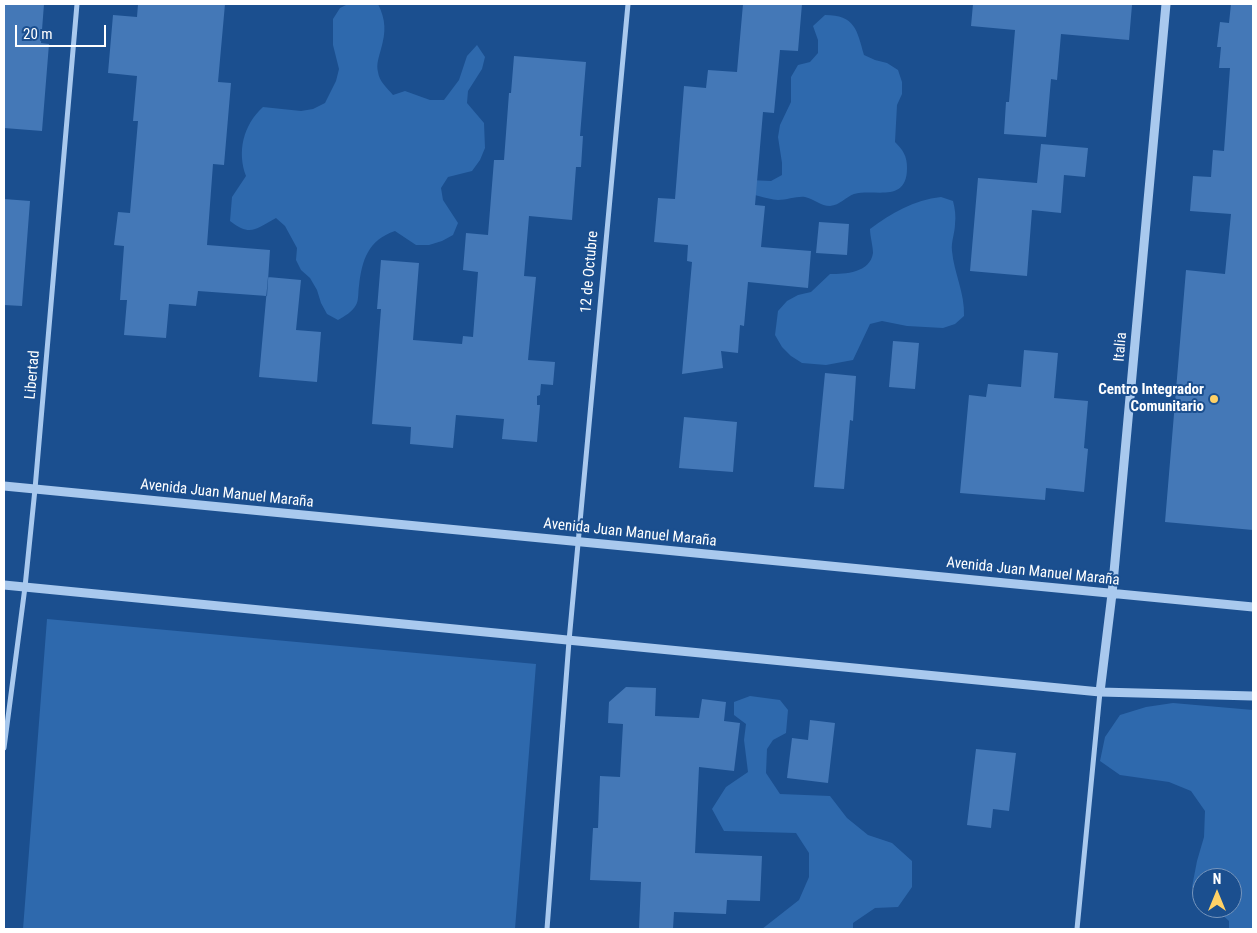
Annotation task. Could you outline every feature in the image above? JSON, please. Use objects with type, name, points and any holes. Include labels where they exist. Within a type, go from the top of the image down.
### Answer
[{"type":"street","name":"Libertad","points":[[4,748],[25,587],[35,489],[77,4]]},
{"type":"street","name":"12 de Octubre","points":[[547,929],[569,641],[628,4]]},
{"type":"street","name":"Italia","points":[[1100,692],[1112,594],[1166,4]]},
{"type":"street","name":"Avenida Juan Manuel Maraña","points":[[4,486],[1253,607]]},
{"type":"street","points":[[4,585],[1100,692],[1253,696]]},
{"type":"street","points":[[1077,929],[1100,692]]},
{"type":"shaded area","points":[[348,4],[378,4],[383,15],[384,32],[377,69],[382,81],[393,95],[405,91],[430,100],[444,100],[459,80],[467,56],[477,45],[485,57],[482,69],[468,91],[467,103],[484,123],[485,148],[480,160],[472,171],[448,177],[441,188],[443,200],[458,223],[453,235],[429,245],[416,245],[395,231],[378,240],[368,252],[362,268],[356,305],[350,312],[338,320],[327,314],[310,278],[301,270],[296,260],[297,248],[285,226],[276,218],[258,228],[248,230],[230,221],[232,197],[246,176],[243,167],[242,148],[246,130],[263,107],[301,111],[313,109],[325,103],[336,81],[339,69],[333,45],[333,19],[340,8]]},
{"type":"shaded area","points":[[825,15],[849,21],[856,31],[864,55],[887,63],[898,70],[902,82],[902,94],[897,105],[895,142],[905,157],[907,164],[906,179],[902,186],[896,190],[854,194],[830,206],[805,197],[778,200],[741,191],[748,180],[771,181],[782,175],[778,137],[780,125],[791,102],[791,77],[798,65],[810,62],[818,53],[818,40],[813,26]]},
{"type":"shaded area","points":[[941,197],[953,201],[955,221],[952,251],[963,299],[964,316],[955,324],[943,328],[907,326],[882,321],[870,324],[853,360],[826,365],[802,363],[782,347],[775,335],[778,311],[787,301],[798,295],[811,292],[830,274],[849,273],[867,265],[873,253],[870,229],[903,208],[921,201]]},
{"type":"shaded area","points":[[47,619],[536,664],[515,929],[23,929]]},
{"type":"shaded area","points":[[750,696],[780,700],[788,710],[786,733],[773,740],[767,749],[766,773],[780,794],[830,796],[847,818],[868,835],[892,843],[912,861],[912,887],[898,907],[875,908],[853,923],[853,929],[762,929],[799,900],[809,877],[809,853],[796,833],[724,831],[712,809],[726,787],[748,772],[744,740],[746,724],[734,715],[734,702]]},
{"type":"shaded area","points":[[1173,703],[1253,710],[1253,929],[1229,929],[1229,921],[1226,918],[1242,918],[1242,868],[1196,868],[1204,837],[1205,811],[1191,791],[1169,782],[1120,775],[1100,761],[1105,737],[1120,715],[1146,707]]},
{"type":"building","points":[[4,4],[44,4],[41,43],[49,44],[42,131],[4,128]]},
{"type":"building","points":[[138,4],[225,4],[218,82],[231,83],[224,165],[213,164],[207,245],[270,250],[267,296],[198,291],[196,306],[169,304],[166,338],[124,335],[127,300],[120,300],[124,246],[114,245],[118,212],[130,213],[138,121],[133,121],[137,76],[108,73],[113,15],[137,17]]},
{"type":"building","points":[[743,4],[802,4],[798,51],[780,50],[774,113],[763,112],[755,205],[765,206],[761,247],[811,251],[808,288],[748,282],[744,326],[740,325],[738,353],[721,351],[723,368],[682,374],[692,262],[687,261],[688,245],[654,242],[658,198],[675,199],[684,86],[706,88],[708,70],[737,72]]},
{"type":"building","points":[[973,4],[1132,5],[1129,40],[1061,34],[1057,80],[1051,79],[1046,137],[1004,134],[1006,102],[1009,102],[1015,30],[971,26]]},
{"type":"building","name":"Centro Integrador Comunitario","points":[[1231,4],[1253,4],[1253,530],[1165,522],[1186,270],[1225,274],[1231,214],[1190,211],[1193,176],[1211,177],[1213,150],[1224,151],[1230,68],[1219,68],[1221,47],[1217,47],[1220,22],[1229,23]]},
{"type":"building","points":[[514,56],[586,62],[580,136],[583,136],[581,167],[576,167],[572,220],[529,216],[524,276],[536,277],[528,360],[555,362],[553,385],[541,384],[540,395],[537,396],[537,405],[540,405],[537,442],[502,439],[504,419],[456,415],[453,448],[410,444],[411,427],[372,424],[381,309],[377,309],[381,260],[419,263],[413,340],[462,344],[463,336],[473,337],[478,272],[463,270],[466,233],[488,235],[494,160],[504,160]]},
{"type":"building","points":[[1041,144],[1088,148],[1085,177],[1064,175],[1061,213],[1032,210],[1027,276],[970,271],[978,178],[1037,183]]},
{"type":"building","points":[[4,199],[30,201],[22,306],[4,305]]},
{"type":"building","points":[[819,222],[849,224],[847,255],[816,253]]},
{"type":"building","points":[[268,277],[301,280],[296,330],[321,332],[317,382],[259,377]]},
{"type":"building","points":[[893,341],[919,343],[915,389],[889,387]]},
{"type":"building","points":[[1024,350],[1058,353],[1054,398],[1088,401],[1084,448],[1088,449],[1084,492],[1046,488],[1045,500],[960,493],[969,395],[986,397],[988,384],[1021,387]]},
{"type":"building","points":[[825,373],[856,376],[853,421],[850,420],[844,489],[814,487]]},
{"type":"building","points":[[684,417],[737,422],[733,472],[679,468]]},
{"type":"building","points":[[626,687],[656,688],[655,716],[699,718],[702,699],[726,702],[724,721],[740,723],[734,771],[699,767],[695,853],[762,856],[760,901],[727,900],[726,914],[674,912],[673,929],[639,929],[641,882],[590,880],[593,828],[598,828],[600,776],[620,777],[623,724],[608,723],[609,702]]},
{"type":"building","points":[[810,720],[835,723],[828,783],[787,778],[792,738],[808,740]]},
{"type":"building","points":[[976,749],[1016,753],[1009,811],[993,809],[991,828],[967,825]]},
{"type":"place","name":"Centro Integrador Comunitario","points":[[1214,399]]}]
